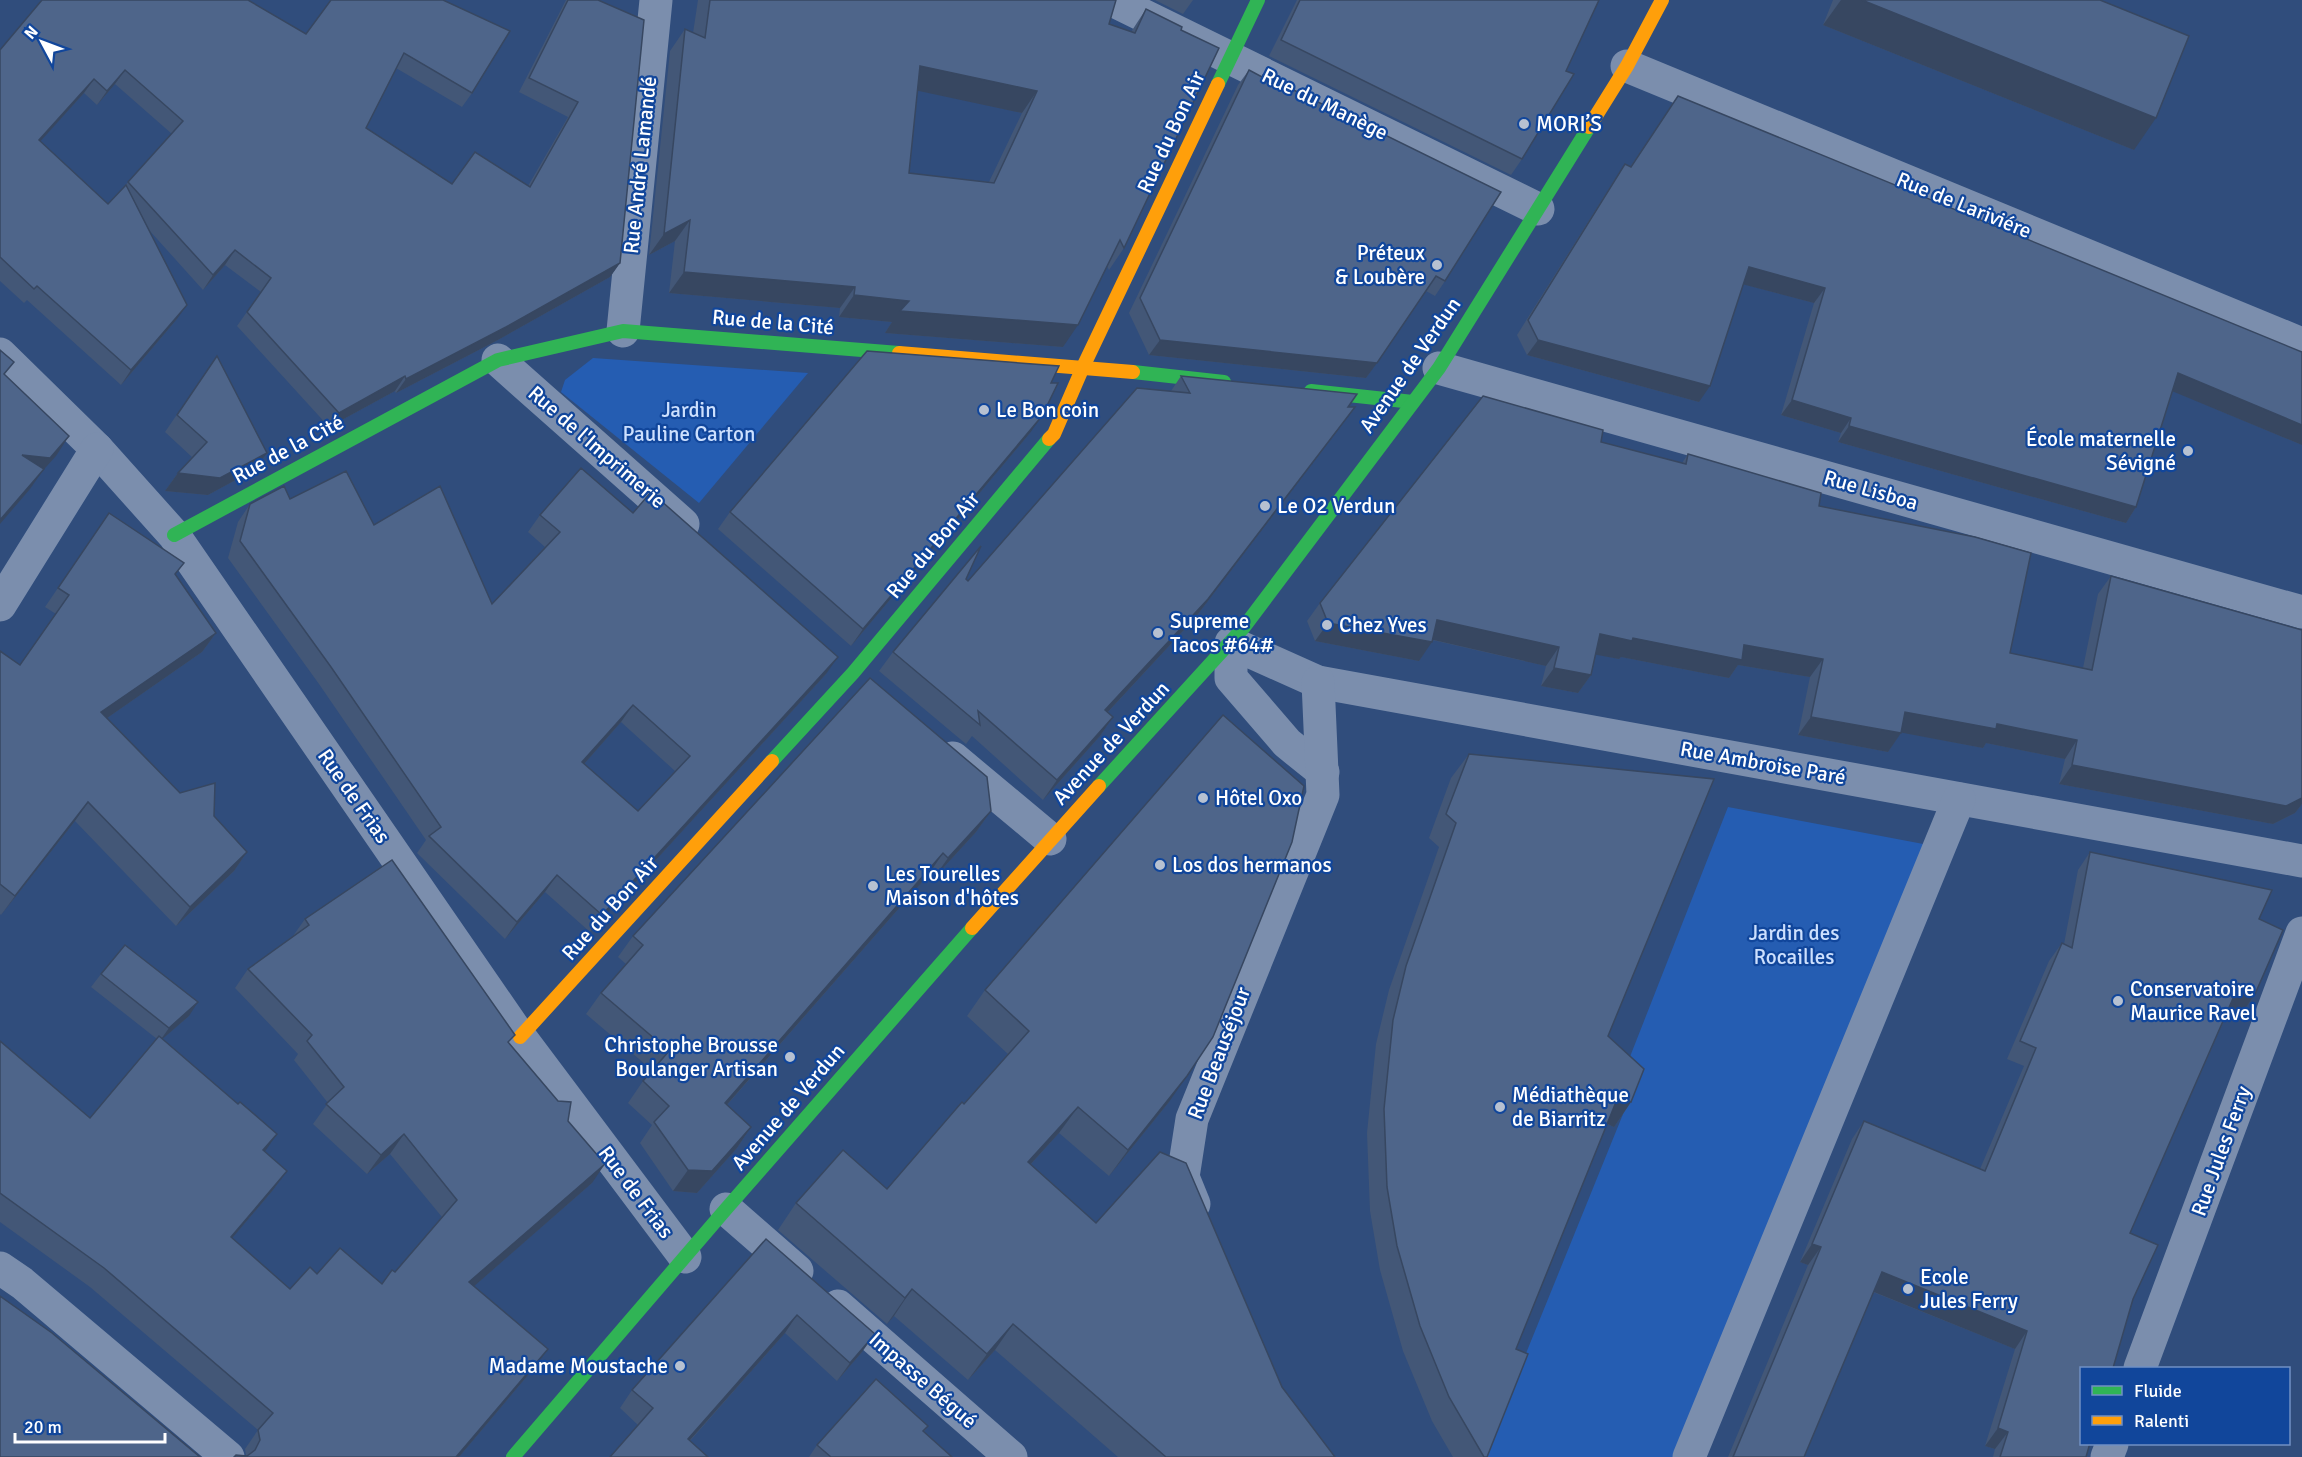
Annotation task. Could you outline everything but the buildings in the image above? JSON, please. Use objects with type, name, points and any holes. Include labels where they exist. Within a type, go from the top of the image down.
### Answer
[{"type":"street","name":"Rue André Lamandé","points":[[623,331],[656,0]]},
{"type":"street","name":"Rue du Manège","points":[[1112,0],[1538,209]]},
{"type":"street","name":"Rue du Bon Air","points":[[520,1037],[843,664],[1054,434],[1083,367],[1258,0]]},
{"type":"street","name":"Avenue de Verdun","points":[[513,1457],[726,1209],[1050,839],[1230,644],[1439,368],[1627,66],[1662,0]]},
{"type":"street","name":"Rue de Lariviére","points":[[1627,66],[2302,344]]},
{"type":"street","name":"Rue de la Cité","points":[[174,534],[498,360],[623,331],[1083,367],[1236,383]]},
{"type":"street","name":"Rue de Frias","points":[[0,354],[97,449],[174,534],[520,1037],[685,1257]]},
{"type":"street","name":"Rue de l'Imprimerie","points":[[498,360],[709,547]]},
{"type":"street","name":"Rue Lisboa","points":[[1439,368],[2302,612]]},
{"type":"street","points":[[1294,390],[1413,402]]},
{"type":"street","points":[[0,605],[97,449]]},
{"type":"street","points":[[1230,644],[1231,678],[1287,743],[1323,772]]},
{"type":"street","name":"Rue Ambroise Paré","points":[[1230,644],[1318,682],[2302,861]]},
{"type":"street","points":[[843,664],[880,696]]},
{"type":"street","name":"Rue Beauséjour","points":[[1205,1227],[1183,1177],[1192,1119],[1323,795],[1318,682]]},
{"type":"street","points":[[934,742],[1050,839]]},
{"type":"street","points":[[1689,1457],[1959,799]]},
{"type":"street","name":"Rue Jules Ferry","points":[[2140,1367],[2302,933]]},
{"type":"street","name":"Impasse Bégué","points":[[726,1209],[1011,1457]]},
{"type":"street","points":[[0,1268],[22,1283],[228,1457]]},
{"type":"green space","name":"Jardin Pauline Carton","points":[[593,358],[808,373],[699,503],[561,392],[565,380]]},
{"type":"green space","name":"Jardin des Rocailles","points":[[1728,807],[1955,850],[1706,1457],[1484,1457],[1634,1087],[1624,1072]]},
{"type":"traffic: fast","points":[[1218,84],[1258,0]]},
{"type":"traffic: fast","points":[[1099,786],[1244,627],[1439,368],[1589,127]]},
{"type":"traffic: fast","points":[[174,535],[498,360],[623,331],[899,353]]},
{"type":"traffic: fast","points":[[1133,372],[1224,382]]},
{"type":"traffic: fast","points":[[1311,391],[1413,402]]},
{"type":"traffic: fast","points":[[772,761],[853,673],[1049,439]]},
{"type":"traffic: fast","points":[[513,1457],[972,928]]},
{"type":"traffic: slow","points":[[1589,127],[1627,66],[1662,0]]},
{"type":"traffic: slow","points":[[1049,439],[1054,434],[1083,367],[1218,84]]},
{"type":"traffic: slow","points":[[899,353],[1133,372]]},
{"type":"traffic: slow","points":[[520,1037],[772,761]]},
{"type":"traffic: slow","points":[[972,928],[1099,786]]},
{"type":"place","name":"MORI’S","points":[[1524,124]]},
{"type":"place","name":"Préteux & Loubère","points":[[1437,265]]},
{"type":"place","name":"Le Bon coin","points":[[984,410]]},
{"type":"place","name":"École maternelle Sévigné","points":[[2188,451]]},
{"type":"place","name":"Le O2 Verdun","points":[[1265,506]]},
{"type":"place","name":"Chez Yves","points":[[1327,625]]},
{"type":"place","name":"Supreme Tacos #64#","points":[[1158,633]]},
{"type":"place","name":"Hôtel Oxo","points":[[1203,798]]},
{"type":"place","name":"Los dos hermanos","points":[[1160,865]]},
{"type":"place","name":"Les Tourelles Maison d'hôtes","points":[[873,886]]},
{"type":"place","name":"Conservatoire Maurice Ravel","points":[[2118,1001]]},
{"type":"place","name":"Christophe Brousse Boulanger Artisan","points":[[790,1057]]},
{"type":"place","name":"Médiathèque de Biarritz","points":[[1500,1107]]},
{"type":"place","name":"Ecole Jules Ferry","points":[[1908,1289]]},
{"type":"place","name":"Madame Moustache","points":[[680,1366]]}]
